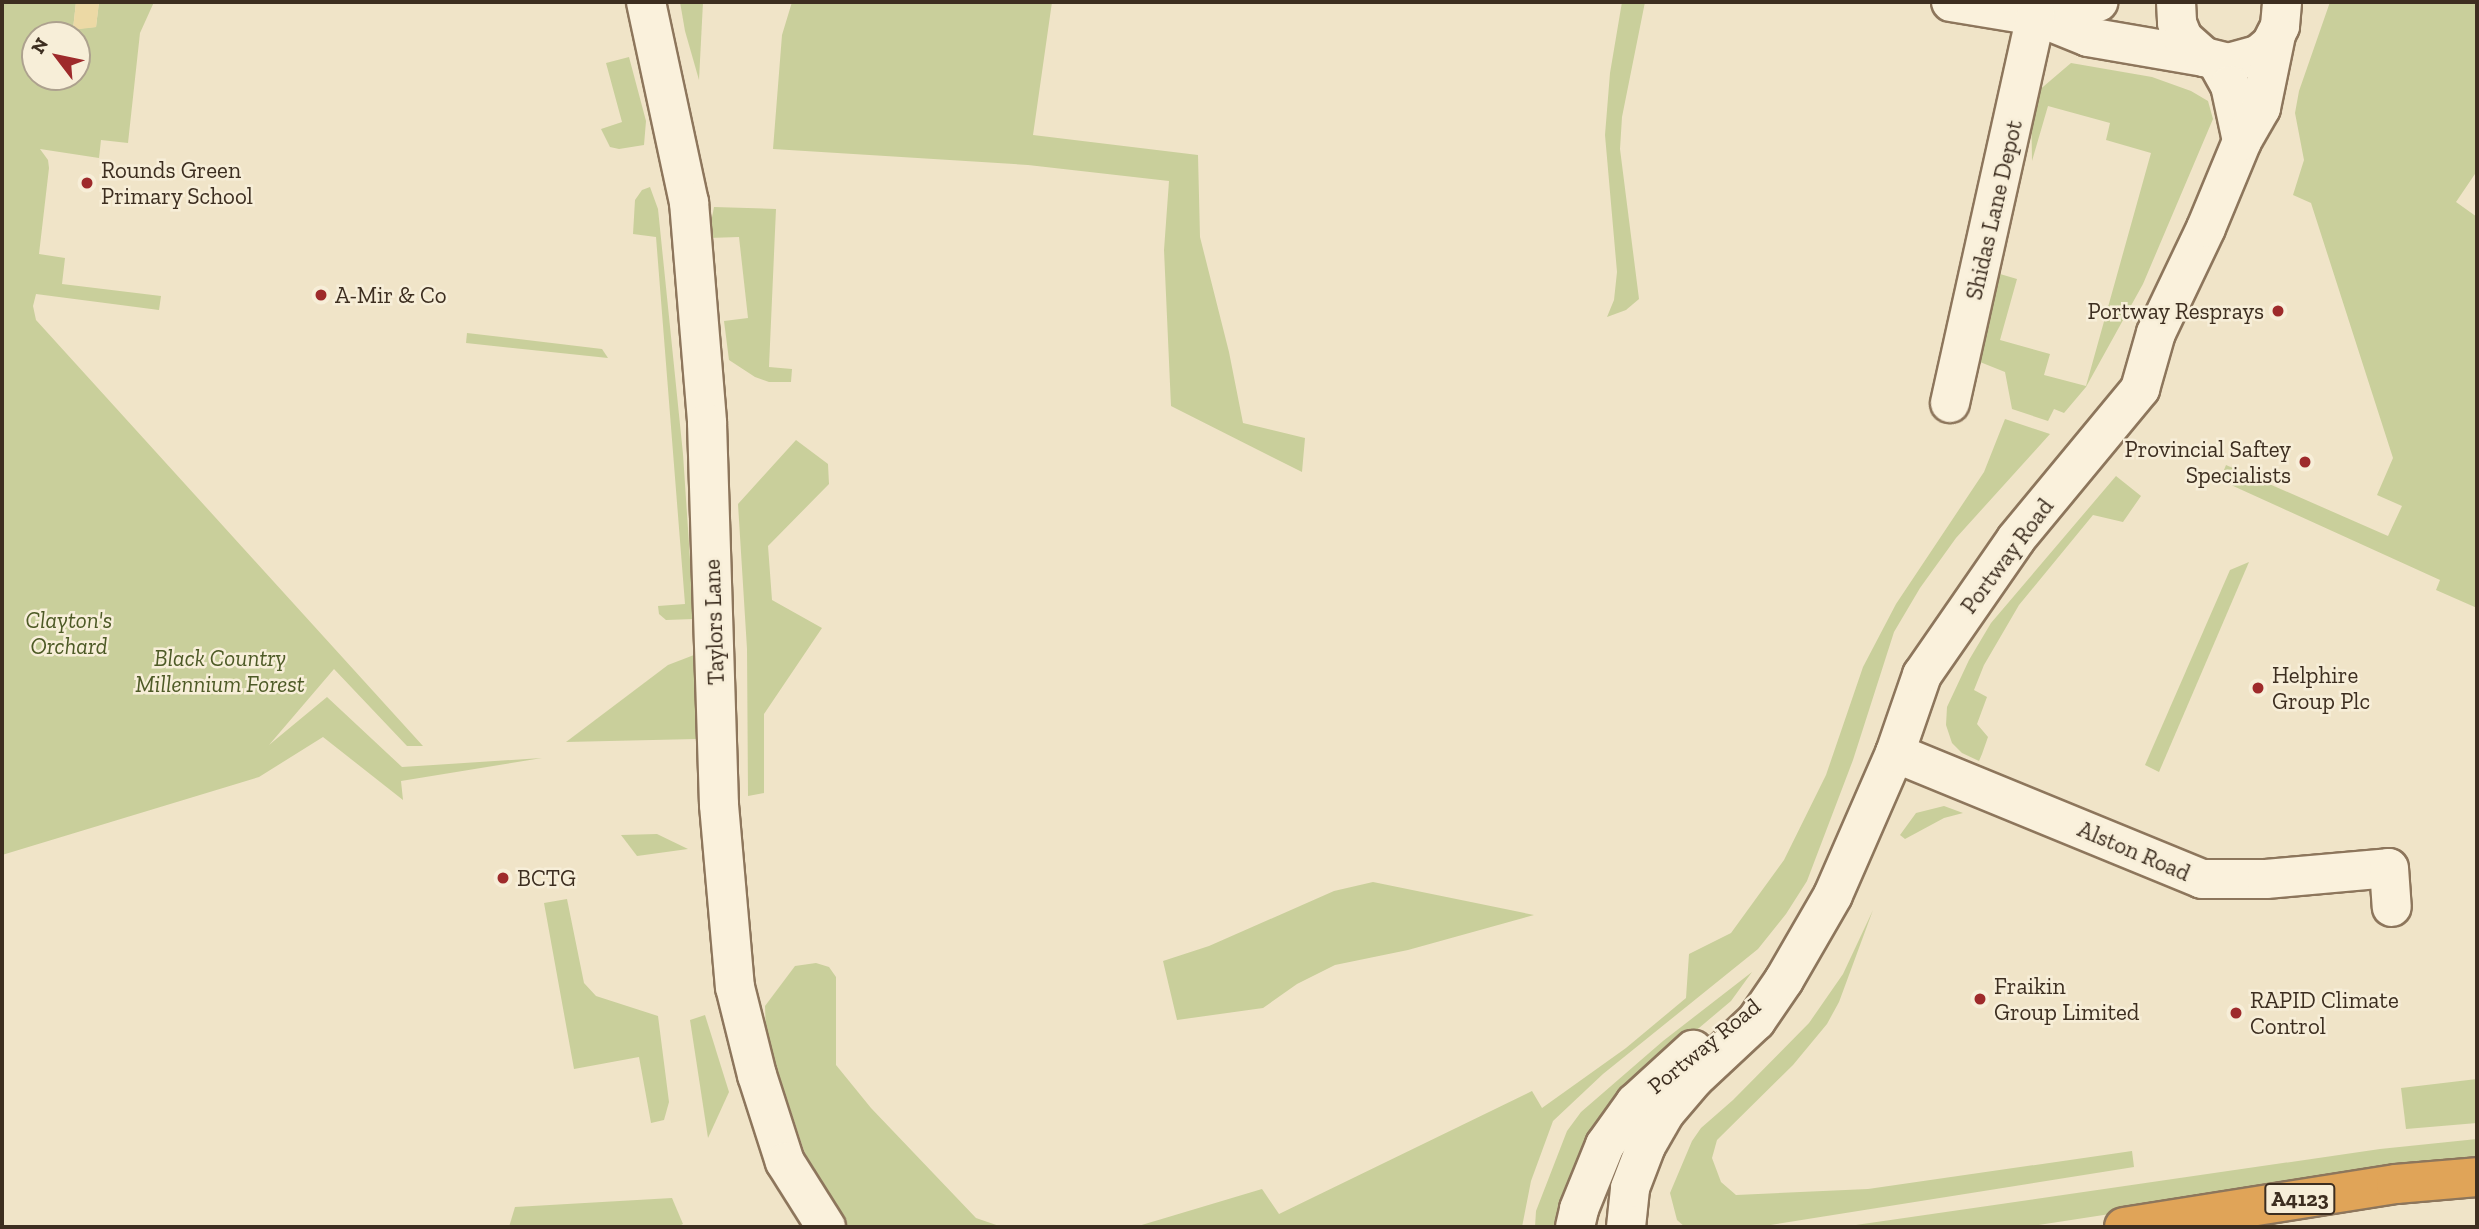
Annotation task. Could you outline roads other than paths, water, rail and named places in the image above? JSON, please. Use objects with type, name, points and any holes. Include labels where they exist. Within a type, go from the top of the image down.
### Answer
[{"type":"highway","name":"A4123","points":[[2124,1227],[2396,1184],[2477,1177]]},
{"type":"street","name":"Taylors Lane","points":[[646,2],[689,202],[707,423],[719,805],[735,987],[757,1075],[785,1162],[826,1227]]},
{"type":"street","points":[[1951,2],[2036,16],[2098,2]]},
{"type":"street","points":[[2176,2],[2176,23],[2183,38],[2210,60],[2230,85],[2242,141]]},
{"type":"street","name":"Portway Road","points":[[2036,16],[2088,37],[2210,60],[2244,61],[2258,55],[2279,18]]},
{"type":"street","name":"Shidas Lane Depot","points":[[1951,403],[2036,16]]},
{"type":"street","name":"Portway Road","points":[[1626,1227],[1630,1188],[1646,1146],[1665,1113],[1694,1079],[1756,1021],[1784,980],[1833,895],[1895,753],[1922,675],[2016,539],[2140,388],[2156,333],[2206,229],[2242,141],[2266,92],[2279,18]]},
{"type":"street","name":"Alston Road","points":[[1895,753],[2202,879],[2266,879],[2389,868],[2392,907]]},
{"type":"street","name":"Portway Road","points":[[1575,1227],[1578,1209],[1605,1145],[1635,1103],[1697,1046],[1784,980]]},
{"type":"place","name":"Rounds Green Primary School","points":[[87,183]]},
{"type":"place","name":"A-Mir & Co","points":[[321,295]]},
{"type":"place","name":"Portway Resprays","points":[[2278,311]]},
{"type":"place","name":"Provincial Saftey Specialists","points":[[2305,462]]},
{"type":"place","name":"Helphire Group Plc","points":[[2258,688]]},
{"type":"place","name":"BCTG","points":[[503,878]]},
{"type":"place","name":"Fraikin Group Limited","points":[[1980,999]]},
{"type":"place","name":"RAPID Climate Control","points":[[2236,1013]]},
{"type":"park label","name":"Clayton's Orchard","points":[[69,633]]},
{"type":"park label","name":"Black Country Millennium Forest","points":[[220,671]]}]
